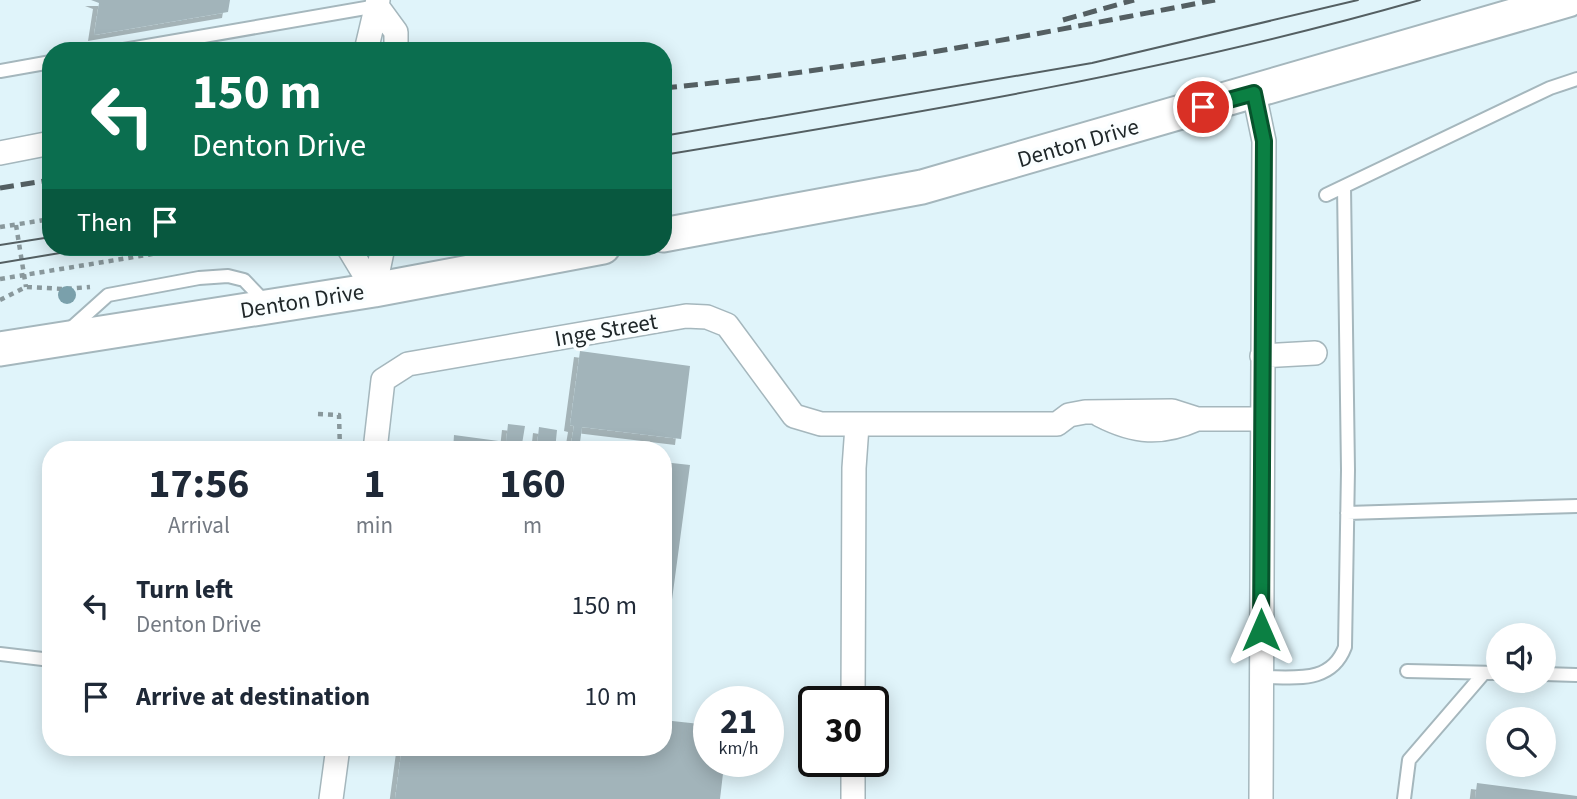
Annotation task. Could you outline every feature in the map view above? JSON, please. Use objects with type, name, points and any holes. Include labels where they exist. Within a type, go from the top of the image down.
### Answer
[{"type":"main road","name":"Denton Drive","points":[[672,233],[922,187],[1568,0]]},
{"type":"main road","name":"Denton Drive","points":[[0,349],[374,290],[555,256]]},
{"type":"street","points":[[368,42],[377,3]]},
{"type":"street","points":[[377,3],[396,32],[396,42]]},
{"type":"street","points":[[1254,93],[1264,141],[1261,799]]},
{"type":"street","points":[[0,153],[42,145]]},
{"type":"street","points":[[353,256],[374,290]]},
{"type":"street","points":[[374,290],[381,256]]},
{"type":"street","name":"Inge Street","points":[[376,441],[383,380],[408,364],[686,316],[707,317],[727,325],[794,416],[821,424],[1057,424],[1076,412],[1097,414],[1125,429],[1173,430],[1197,419],[1262,419]]},
{"type":"street","points":[[1262,356],[1315,353]]},
{"type":"street","points":[[853,686],[854,468],[857,426]]},
{"type":"street","points":[[331,799],[337,756]]},
{"type":"street","points":[[853,777],[853,799]]},
{"type":"lane","points":[[166,42],[377,3]]},
{"type":"lane","points":[[0,71],[42,64]]},
{"type":"lane","points":[[1326,195],[1550,88],[1577,79]]},
{"type":"lane","points":[[1261,677],[1321,675],[1341,659],[1345,647],[1347,513],[1344,187]]},
{"type":"lane","points":[[1347,513],[1577,506]]},
{"type":"lane","points":[[0,654],[42,659]]},
{"type":"lane","points":[[1407,671],[1484,673]]},
{"type":"lane","points":[[1404,799],[1409,760],[1484,673]]},
{"type":"lane","points":[[1556,674],[1576,675]]},
{"type":"path","points":[[0,227],[42,221]]},
{"type":"path","points":[[16,225],[26,287]]},
{"type":"path","points":[[0,279],[140,256]]},
{"type":"path","points":[[0,300],[26,287],[91,287]]},
{"type":"path","points":[[318,414],[339,415],[340,441]]},
{"type":"building","points":[[91,0],[230,0],[228,12],[94,35],[99,3]]},
{"type":"building","points":[[580,351],[690,366],[681,439],[582,427],[580,441],[572,441],[574,426],[570,425]]},
{"type":"building","points":[[508,424],[525,426],[522,441],[506,441]]},
{"type":"building","points":[[539,427],[557,430],[556,441],[538,441]]},
{"type":"building","points":[[454,435],[499,441],[454,441]]},
{"type":"building","points":[[672,463],[690,465],[672,600]]},
{"type":"building","points":[[672,721],[693,723],[693,777],[723,777],[720,799],[395,799],[401,756],[672,756]]},
{"type":"building","points":[[1477,783],[1577,796],[1577,799],[1475,799]]},
{"type":"tram line","points":[[672,134],[1092,63],[1358,0]]},
{"type":"tram line","points":[[672,153],[949,106],[1139,69],[1327,25],[1420,0]]},
{"type":"tram line","points":[[0,245],[42,238]]},
{"type":"tram line","points":[[0,263],[42,256]]},
{"type":"railway","points":[[1063,20],[1134,0]]},
{"type":"railway","points":[[672,87],[871,62],[1215,0]]},
{"type":"railway","points":[[0,188],[42,181]]},
{"type":"route","points":[[1203,107],[1254,93],[1264,141],[1261,630]]}]
